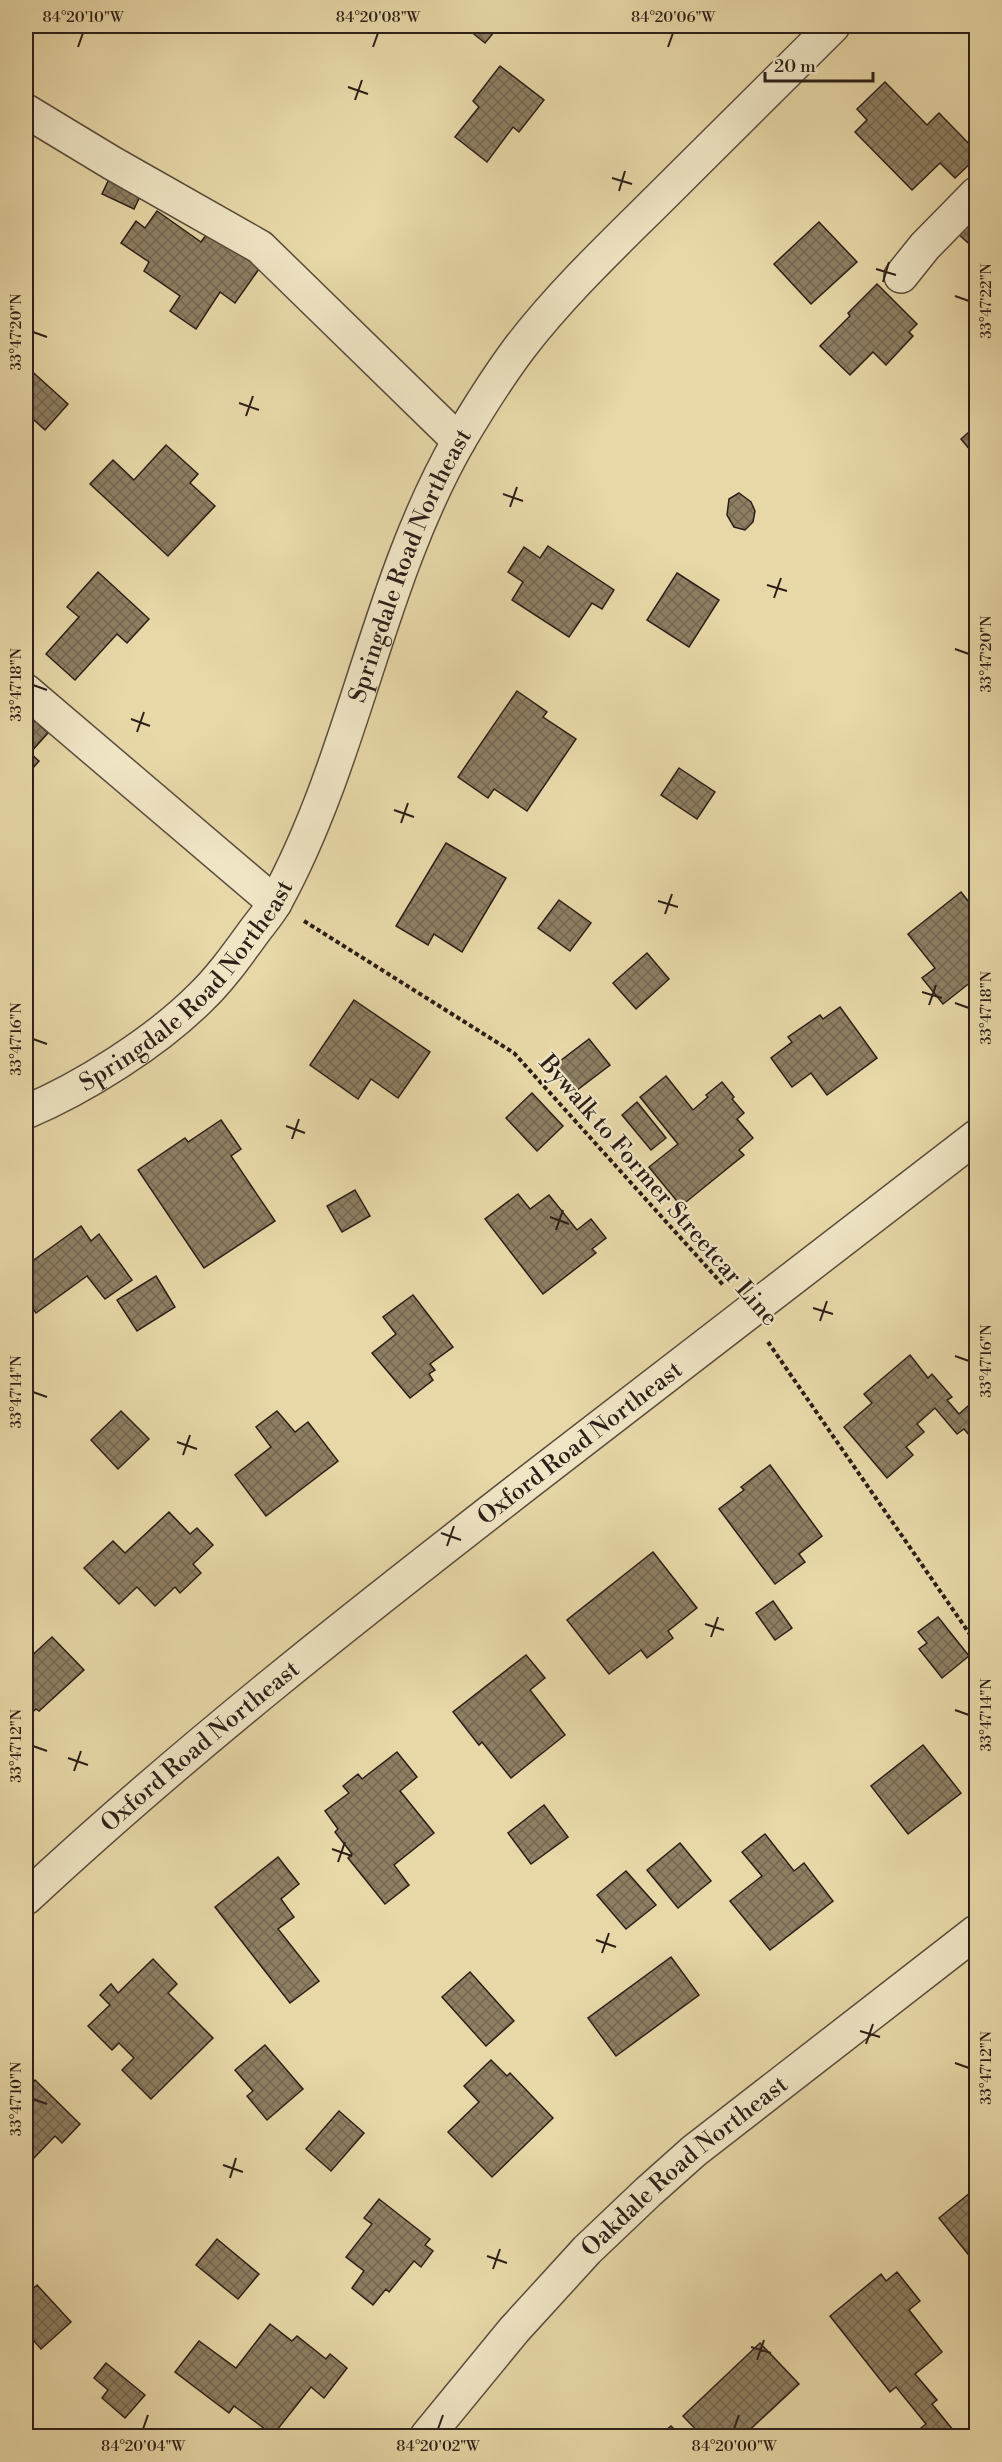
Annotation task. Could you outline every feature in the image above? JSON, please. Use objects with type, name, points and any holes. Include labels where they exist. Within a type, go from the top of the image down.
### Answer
[{"type":"street","name":"Springdale Road Northeast","points":[[26,1112],[99,1074],[153,1037],[200,998],[240,952],[275,903],[301,851],[326,790],[389,596],[423,514],[459,441],[521,346],[558,303],[625,232],[833,26]]},
{"type":"street","points":[[26,111],[112,164],[260,247],[459,441]]},
{"type":"street","points":[[901,276],[925,246],[976,194]]},
{"type":"street","points":[[26,691],[275,903]]},
{"type":"street","name":"Oxford Road Northeast","points":[[26,1898],[119,1814],[283,1675],[976,1137]]},
{"type":"street","name":"Oakdale Road Northeast","points":[[441,2431],[514,2330],[587,2250],[693,2152],[976,1932]]},
{"type":"path","name":"Bywalk to Former Streetcar Line","points":[[275,903],[514,1053],[748,1313],[976,1643]]},
{"type":"building","points":[[464,26],[499,26],[485,43]]},
{"type":"building","points":[[500,66],[544,100],[519,132],[513,127],[487,162],[455,137],[479,107],[473,101]]},
{"type":"building","points":[[885,82],[927,125],[939,113],[976,151],[976,158],[955,178],[940,163],[912,190],[855,132],[867,120],[857,109]]},
{"type":"building","points":[[111,175],[143,190],[134,209],[102,194]]},
{"type":"building","points":[[976,210],[976,250],[956,232]]},
{"type":"building","points":[[157,211],[201,242],[212,227],[264,262],[235,303],[220,292],[196,329],[170,311],[180,296],[144,271],[149,262],[121,243],[136,221],[145,228]]},
{"type":"building","points":[[819,222],[857,262],[811,304],[774,264]]},
{"type":"building","points":[[877,284],[917,324],[909,332],[913,336],[886,365],[873,352],[850,375],[820,346]]},
{"type":"building","points":[[26,366],[68,404],[45,430],[26,413]]},
{"type":"building","points":[[976,426],[976,457],[961,439]]},
{"type":"building","points":[[166,445],[198,474],[190,483],[215,506],[168,556],[90,484],[113,460],[134,480]]},
{"type":"building","points":[[739,493],[751,502],[755,511],[753,522],[745,530],[734,527],[727,515],[729,499]]},
{"type":"building","points":[[548,546],[614,590],[602,609],[592,603],[569,637],[512,600],[523,582],[508,572],[524,547],[540,558]]},
{"type":"building","points":[[98,572],[149,619],[127,643],[117,634],[75,680],[46,654],[79,617],[67,607]]},
{"type":"building","points":[[677,573],[719,600],[689,647],[647,620]]},
{"type":"building","points":[[517,691],[547,712],[543,717],[576,739],[527,811],[494,789],[488,798],[458,777]]},
{"type":"building","points":[[26,702],[38,714],[33,719],[48,733],[30,753],[39,761],[26,776]]},
{"type":"building","points":[[679,768],[715,792],[697,819],[661,795]]},
{"type":"building","points":[[446,843],[506,878],[462,952],[434,934],[428,945],[396,926]]},
{"type":"building","points":[[961,892],[976,911],[976,978],[943,1004],[922,978],[935,968],[908,934]]},
{"type":"building","points":[[559,900],[591,923],[570,951],[538,928]]},
{"type":"building","points":[[647,953],[669,979],[636,1009],[613,983]]},
{"type":"building","points":[[354,1000],[430,1052],[398,1098],[371,1079],[358,1099],[310,1065]]},
{"type":"building","points":[[840,1007],[877,1058],[827,1095],[811,1073],[792,1087],[771,1058],[792,1042],[788,1037],[820,1015],[823,1019]]},
{"type":"building","points":[[589,1039],[610,1065],[572,1094],[551,1068]]},
{"type":"building","points":[[666,1076],[693,1110],[722,1082],[744,1113],[737,1119],[753,1138],[739,1150],[744,1155],[681,1206],[649,1167],[678,1144],[640,1097]]},
{"type":"building","points":[[532,1093],[563,1126],[537,1151],[506,1118]]},
{"type":"building","points":[[637,1102],[666,1138],[651,1150],[622,1115]]},
{"type":"building","points":[[221,1120],[241,1149],[231,1156],[275,1221],[204,1268],[138,1170],[185,1138],[188,1142]]},
{"type":"building","points":[[355,1190],[370,1216],[342,1232],[327,1206]]},
{"type":"building","points":[[518,1194],[530,1209],[549,1195],[577,1230],[591,1219],[606,1238],[592,1249],[596,1253],[543,1294],[485,1219]]},
{"type":"building","points":[[81,1226],[91,1241],[99,1234],[132,1280],[105,1299],[87,1276],[36,1313],[26,1298],[26,1255],[31,1262]]},
{"type":"building","points":[[156,1276],[175,1307],[137,1331],[117,1300]]},
{"type":"building","points":[[413,1295],[453,1347],[430,1364],[435,1370],[429,1374],[433,1380],[410,1398],[372,1353],[396,1334],[383,1317]]},
{"type":"building","points":[[910,1355],[928,1378],[932,1374],[952,1397],[947,1400],[959,1414],[976,1399],[976,1443],[964,1429],[957,1434],[935,1408],[917,1424],[924,1432],[906,1447],[913,1455],[887,1478],[844,1427],[872,1403],[864,1394]]},
{"type":"building","points":[[121,1411],[149,1439],[118,1469],[91,1440]]},
{"type":"building","points":[[277,1411],[295,1432],[308,1422],[338,1461],[266,1516],[235,1475],[271,1447],[256,1427]]},
{"type":"building","points":[[770,1465],[822,1536],[799,1554],[805,1562],[775,1584],[719,1509],[744,1490],[741,1487]]},
{"type":"building","points":[[169,1512],[190,1534],[197,1528],[213,1545],[193,1564],[201,1573],[180,1593],[175,1587],[155,1606],[137,1587],[119,1604],[84,1568],[113,1541],[125,1553]]},
{"type":"building","points":[[653,1552],[697,1608],[668,1631],[673,1638],[647,1658],[641,1650],[609,1674],[567,1620]]},
{"type":"building","points":[[773,1601],[792,1628],[775,1640],[756,1613]]},
{"type":"building","points":[[938,1617],[969,1656],[942,1678],[919,1649],[927,1643],[918,1632]]},
{"type":"building","points":[[52,1637],[84,1670],[39,1711],[36,1709],[26,1718],[26,1661]]},
{"type":"building","points":[[526,1655],[545,1678],[530,1690],[565,1735],[511,1778],[482,1742],[479,1745],[453,1712]]},
{"type":"building","points":[[923,1745],[961,1793],[908,1834],[871,1786]]},
{"type":"building","points":[[397,1752],[417,1777],[400,1791],[434,1833],[394,1865],[409,1885],[385,1904],[348,1858],[352,1854],[335,1832],[338,1829],[325,1811],[349,1793],[343,1786],[358,1774],[362,1779]]},
{"type":"building","points":[[544,1805],[568,1837],[531,1864],[508,1833]]},
{"type":"building","points":[[765,1834],[794,1871],[804,1863],[833,1901],[770,1950],[730,1901],[762,1876],[742,1852]]},
{"type":"building","points":[[680,1843],[711,1881],[678,1908],[647,1870]]},
{"type":"building","points":[[278,1857],[299,1884],[281,1899],[294,1917],[278,1929],[319,1981],[290,2003],[215,1907]]},
{"type":"building","points":[[626,1871],[656,1905],[626,1929],[597,1895]]},
{"type":"building","points":[[671,1957],[699,1995],[616,2056],[588,2018]]},
{"type":"building","points":[[153,1959],[177,1984],[168,1993],[213,2038],[151,2099],[122,2070],[134,2058],[119,2043],[112,2050],[88,2026],[110,2005],[100,1995],[111,1984],[118,1993]]},
{"type":"building","points":[[470,1972],[514,2021],[486,2046],[442,1997]]},
{"type":"building","points":[[265,2045],[303,2089],[267,2120],[247,2096],[253,2091],[235,2070]]},
{"type":"building","points":[[491,2060],[507,2076],[510,2073],[553,2118],[492,2177],[448,2132],[479,2102],[464,2086]]},
{"type":"building","points":[[35,2080],[80,2124],[62,2143],[55,2136],[30,2162],[26,2157],[26,2090]]},
{"type":"building","points":[[339,2111],[364,2133],[331,2171],[306,2149]]},
{"type":"building","points":[[976,2188],[976,2264],[939,2218]]},
{"type":"building","points":[[379,2199],[430,2239],[425,2245],[433,2251],[421,2267],[414,2261],[389,2292],[386,2289],[373,2305],[352,2288],[364,2271],[346,2257],[372,2224],[364,2218]]},
{"type":"building","points":[[217,2239],[259,2274],[238,2299],[196,2265]]},
{"type":"building","points":[[897,2272],[920,2301],[909,2310],[942,2352],[915,2374],[937,2400],[932,2404],[958,2436],[911,2436],[926,2424],[896,2387],[890,2392],[830,2316],[881,2274],[886,2281]]},
{"type":"building","points":[[37,2285],[71,2322],[41,2349],[26,2332],[26,2295]]},
{"type":"building","points":[[270,2324],[292,2341],[297,2336],[326,2359],[330,2354],[347,2368],[324,2398],[311,2387],[273,2435],[234,2406],[229,2413],[175,2372],[199,2341],[236,2368]]},
{"type":"building","points":[[760,2343],[799,2384],[743,2436],[702,2436],[683,2416]]},
{"type":"building","points":[[106,2363],[145,2395],[125,2418],[102,2398],[108,2390],[94,2378]]},
{"type":"building","points":[[671,2426],[681,2436],[659,2436]]}]
